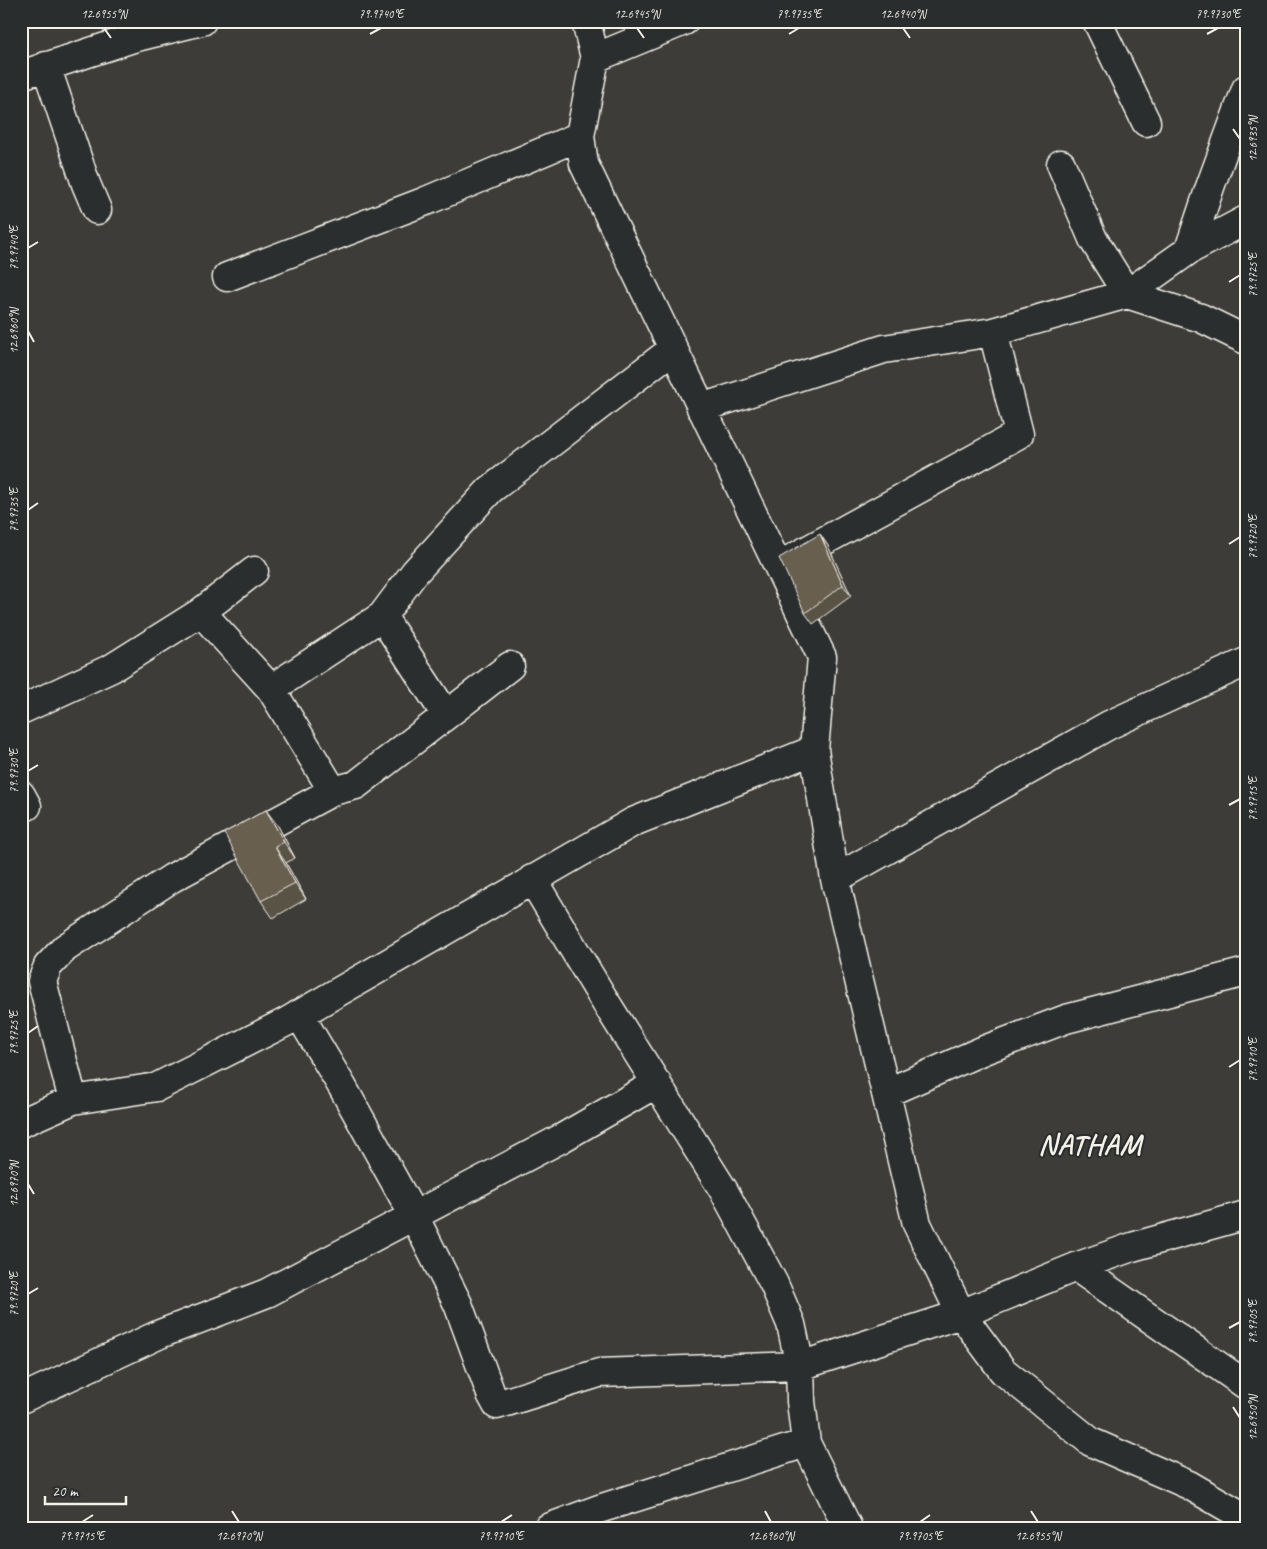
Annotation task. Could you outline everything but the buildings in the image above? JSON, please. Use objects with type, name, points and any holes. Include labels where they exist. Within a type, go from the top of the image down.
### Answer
[{"type":"street","points":[[97,210],[71,142],[34,70],[133,38],[202,21]]},
{"type":"street","points":[[586,21],[595,58],[580,136],[584,164],[822,657],[814,750],[835,879],[918,1224],[961,1314],[1003,1371],[1091,1442],[1189,1485],[1246,1518]]},
{"type":"street","points":[[595,58],[684,21]]},
{"type":"street","points":[[1097,21],[1146,122]]},
{"type":"street","points":[[1189,250],[1246,89]]},
{"type":"street","points":[[227,277],[426,201],[580,136]]},
{"type":"street","points":[[1061,164],[1093,239],[1127,294],[1201,318],[1246,340]]},
{"type":"street","points":[[701,408],[884,349],[993,332],[1127,294],[1189,250],[1246,220]]},
{"type":"street","points":[[778,566],[1019,434],[993,332]]},
{"type":"street","points":[[271,688],[382,616],[415,572],[490,490],[673,348]]},
{"type":"street","points":[[21,710],[112,668],[201,612],[254,571]]},
{"type":"street","points":[[201,612],[271,688],[334,791]]},
{"type":"street","points":[[382,616],[446,715]]},
{"type":"street","points":[[835,879],[1109,725],[1246,662]]},
{"type":"street","points":[[73,1100],[42,981],[48,966],[65,948],[172,878],[334,791],[356,785],[510,666]]},
{"type":"street","points":[[21,1124],[73,1100],[157,1087],[299,1014],[633,822],[814,750]]},
{"type":"street","points":[[21,795],[27,806],[21,809]]},
{"type":"street","points":[[532,879],[603,998],[724,1192],[774,1284],[791,1324],[800,1366],[801,1401],[806,1443],[848,1528]]},
{"type":"street","points":[[886,1093],[984,1050],[1066,1019],[1246,972]]},
{"type":"street","points":[[299,1014],[343,1088],[414,1216],[458,1304],[497,1405],[599,1374],[800,1366],[961,1314],[1076,1267],[1132,1247],[1246,1215]]},
{"type":"street","points":[[21,1400],[160,1334],[267,1293],[562,1138],[657,1082]]},
{"type":"street","points":[[1076,1267],[1246,1385]]},
{"type":"street","points":[[548,1528],[598,1509],[806,1443]]},
{"type":"district","name":"NATHAM","points":[[1090,1144]]}]
